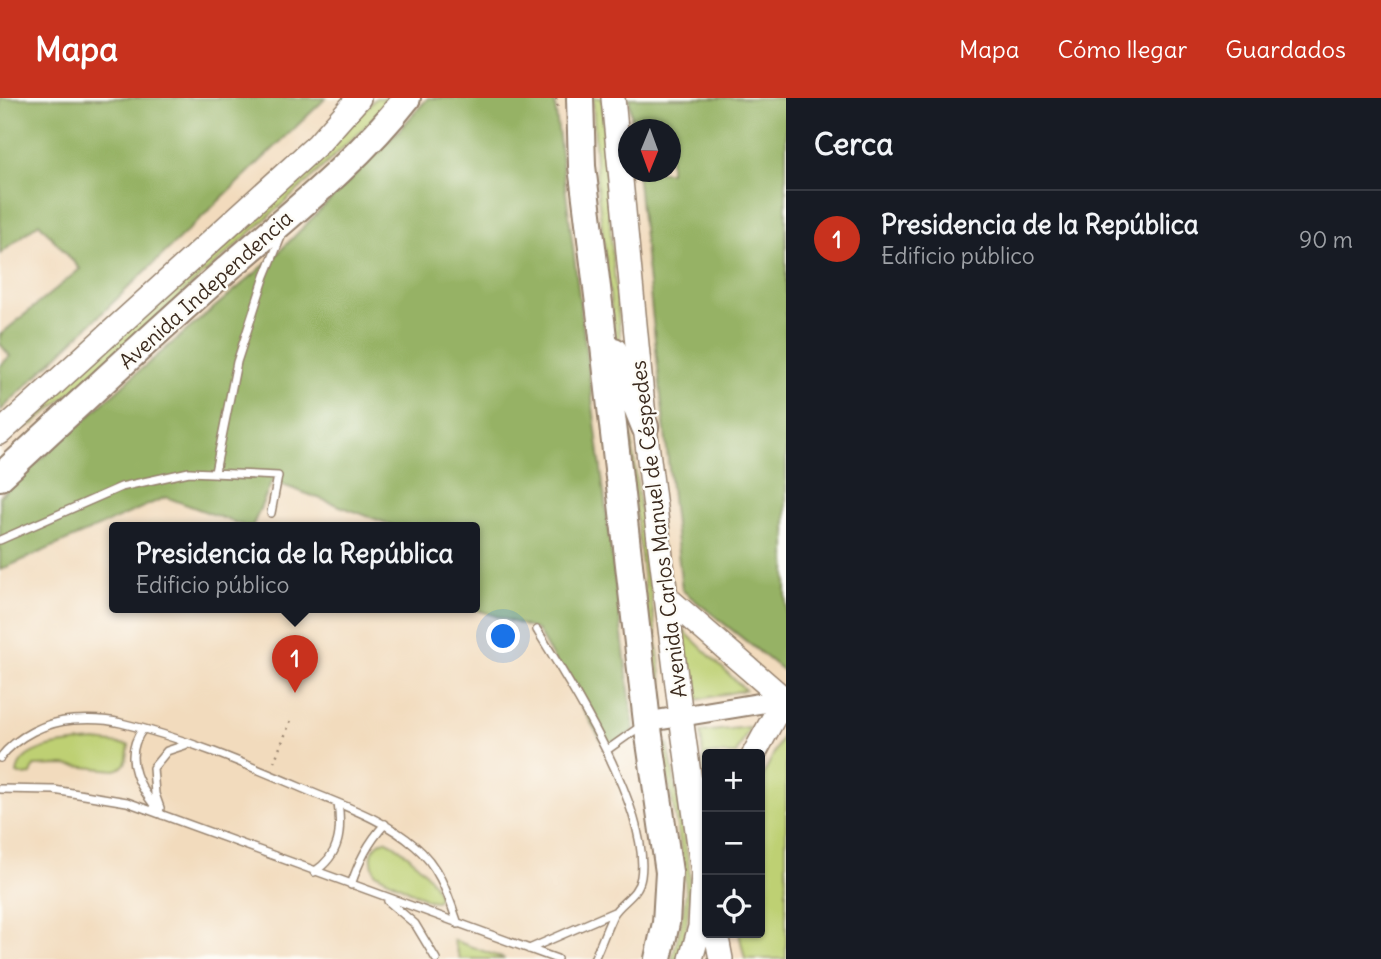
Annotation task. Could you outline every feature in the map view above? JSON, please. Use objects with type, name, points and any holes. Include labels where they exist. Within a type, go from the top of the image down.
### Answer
[{"type":"highway","name":"Avenida Independencia","points":[[0,477],[290,215],[388,122],[407,98]]},
{"type":"highway","points":[[566,98],[582,166]]},
{"type":"highway","name":"Avenida Carlos Manuel de Céspedes","points":[[580,98],[582,166],[647,722],[670,872],[666,923],[658,959]]},
{"type":"highway","points":[[601,320],[645,427]]},
{"type":"highway","points":[[0,450],[59,422]]},
{"type":"main road","name":"Avenida Independencia","points":[[0,433],[318,144],[359,98]]},
{"type":"main road","name":"Avenida Carlos Manuel de Céspedes","points":[[613,98],[645,427],[681,717],[702,833]]},
{"type":"main road","points":[[666,596],[785,699]]},
{"type":"main road","points":[[647,722],[785,699]]},
{"type":"main road","points":[[757,749],[785,699]]},
{"type":"main road","name":"Avenida Carlos Manuel de Céspedes","points":[[691,959],[702,908]]},
{"type":"main road","points":[[717,938],[722,959]]},
{"type":"lane","points":[[215,472],[237,362],[265,276],[290,215]]},
{"type":"lane","points":[[0,540],[121,487],[189,472],[278,476],[271,513]]},
{"type":"lane","points":[[529,948],[615,912],[632,898],[641,880],[642,856],[632,816],[607,750],[537,630]]},
{"type":"lane","points":[[0,758],[19,740],[43,726],[72,720],[99,720],[142,729],[190,745],[269,774],[385,824],[416,847],[441,877],[458,924]]},
{"type":"lane","points":[[607,750],[647,722]]},
{"type":"lane","points":[[142,729],[135,739],[132,753],[134,767],[149,800],[163,815]]},
{"type":"lane","points":[[163,815],[155,794],[153,768],[167,751],[190,745]]},
{"type":"lane","points":[[0,789],[54,789],[127,802],[557,959]]},
{"type":"lane","points":[[314,872],[331,857],[339,842],[341,825],[338,803]]},
{"type":"lane","points":[[351,885],[369,842],[385,824]]},
{"type":"lane","points":[[383,897],[415,924],[436,959]]},
{"type":"lane","points":[[594,959],[615,912]]},
{"type":"path","points":[[269,774],[291,720]]},
{"type":"green space","points":[[0,98],[326,98],[0,411],[0,366],[10,356],[0,344],[0,335],[80,269],[39,223],[0,254]]},
{"type":"green space","points":[[376,98],[390,98],[369,123],[306,183],[75,389],[33,424],[12,432],[334,141]]},
{"type":"green space","points":[[428,98],[554,98],[634,730],[607,750],[537,630],[480,611],[480,522],[383,522],[272,481],[254,522],[234,522],[166,497],[0,570],[0,496],[132,377],[273,258]]},
{"type":"green space","points":[[593,98],[602,98],[619,324],[664,699],[658,700],[597,186]]},
{"type":"green space","points":[[629,98],[786,98],[786,673],[682,590],[638,182],[681,182],[681,119],[632,119]]},
{"type":"green space","points":[[681,628],[745,690],[696,700]]},
{"type":"green space","points":[[750,727],[739,749],[702,749],[701,732]]},
{"type":"green space","points":[[786,728],[786,959],[745,959],[740,938],[765,938],[765,772]]},
{"type":"green space","points":[[96,741],[129,745],[122,767],[115,770],[63,765],[34,766],[31,774],[26,776],[17,773],[20,763],[37,751],[62,744]]},
{"type":"green space","points":[[668,744],[689,866],[690,893],[686,928],[678,959],[672,959],[686,893],[684,865],[662,745]]},
{"type":"green space","points":[[385,840],[409,857],[433,882],[439,898],[436,901],[428,900],[375,873],[372,863],[373,850]]},
{"type":"green space","points":[[453,940],[505,959],[460,959]]},
{"type":"place","name":"Presidencia de la República","points":[[295,693]]}]
